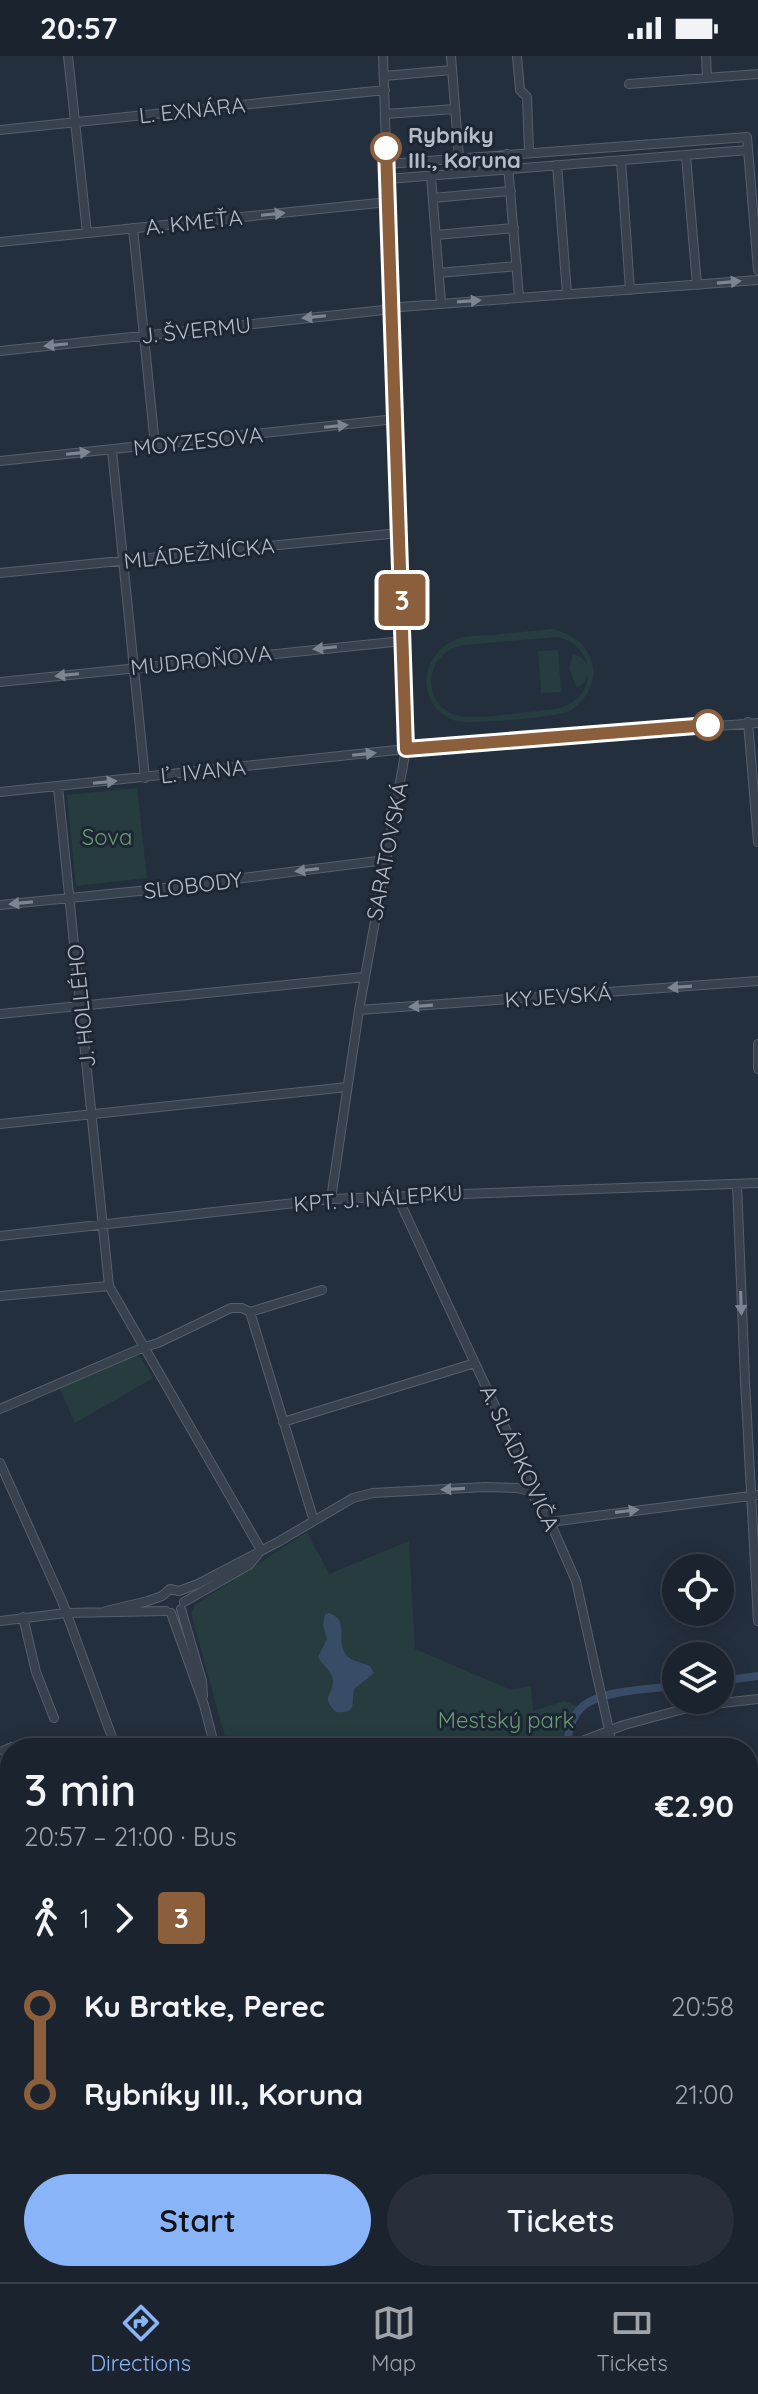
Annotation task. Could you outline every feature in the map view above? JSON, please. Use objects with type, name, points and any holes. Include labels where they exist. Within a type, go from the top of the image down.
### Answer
[{"type":"street","points":[[68,56],[87,233]]},
{"type":"street","name":"SARATOVSKÁ","points":[[331,1199],[364,977],[406,749],[383,56]]},
{"type":"street","points":[[451,56],[459,157]]},
{"type":"street","points":[[517,56],[520,90],[527,97],[529,152]]},
{"type":"street","points":[[706,56],[707,78]]},
{"type":"street","points":[[384,76],[452,70]]},
{"type":"street","points":[[629,84],[758,74]]},
{"type":"street","name":"L. EXNÁRA","points":[[0,130],[385,90]]},
{"type":"street","points":[[385,114],[455,109]]},
{"type":"street","points":[[387,164],[747,137],[758,270]]},
{"type":"street","points":[[704,139],[705,154]]},
{"type":"street","points":[[575,149],[576,164]]},
{"type":"street","points":[[388,179],[748,150]]},
{"type":"street","points":[[507,154],[519,297]]},
{"type":"street","points":[[686,156],[697,285]]},
{"type":"street","points":[[621,160],[630,290]]},
{"type":"street","points":[[557,165],[567,294]]},
{"type":"street","points":[[431,176],[441,303]]},
{"type":"street","points":[[433,198],[511,191]]},
{"type":"street","name":"A. KMEŤA","points":[[0,242],[388,202]]},
{"type":"street","points":[[133,228],[155,445]]},
{"type":"street","points":[[436,235],[514,228]]},
{"type":"street","points":[[439,273],[517,266]]},
{"type":"street","name":"J. ŠVERMU","points":[[0,351],[441,303],[758,280]]},
{"type":"street","name":"MOYZESOVA","points":[[0,461],[396,419]]},
{"type":"street","points":[[112,450],[145,778]]},
{"type":"street","name":"MLÁDEŽNÍCKA","points":[[0,573],[399,533]]},
{"type":"street","name":"MUDROŇOVA","points":[[0,682],[403,641]]},
{"type":"street","points":[[748,722],[758,842]]},
{"type":"street","name":"Ľ. IVANA","points":[[0,792],[406,749],[758,723]]},
{"type":"street","name":"J. HOLLÉHO","points":[[58,787],[109,1286]]},
{"type":"street","name":"SLOBODY","points":[[0,905],[385,860]]},
{"type":"street","points":[[0,1014],[364,977]]},
{"type":"street","name":"KYJEVSKÁ","points":[[359,1010],[758,981]]},
{"type":"street","points":[[758,1044],[758,1069]]},
{"type":"street","points":[[0,1124],[347,1087]]},
{"type":"street","name":"KPT. J. NÁLEPKU","points":[[0,1236],[331,1199],[758,1183]]},
{"type":"street","points":[[737,1184],[755,1496],[758,1621]]},
{"type":"street","name":"A. SLÁDKOVIČA","points":[[397,1196],[526,1473],[530,1491],[551,1524],[576,1581],[610,1738]]},
{"type":"street","points":[[0,1296],[109,1286],[261,1550]]},
{"type":"street","points":[[0,1409],[158,1343],[231,1308],[250,1312],[322,1290]]},
{"type":"street","points":[[250,1312],[314,1521]]},
{"type":"street","points":[[283,1422],[475,1363]]},
{"type":"street","points":[[0,1463],[66,1613],[112,1738]]},
{"type":"street","points":[[106,1611],[162,1596],[170,1589],[179,1591],[198,1584],[353,1498],[373,1493],[485,1487],[530,1491]]},
{"type":"street","points":[[551,1524],[755,1496]]},
{"type":"street","points":[[0,1621],[66,1613],[168,1612],[249,1565],[261,1550]]},
{"type":"street","points":[[179,1591],[202,1681],[204,1705]]},
{"type":"street","points":[[162,1596],[160,1602],[168,1612],[204,1705],[212,1738]]},
{"type":"street","points":[[23,1617],[36,1672],[54,1718]]},
{"type":"street","points":[[592,1738],[624,1725],[695,1706],[758,1699]]},
{"type":"green space","points":[[552,629],[568,634],[580,643],[593,664],[589,689],[568,712],[510,720],[462,722],[440,712],[432,702],[427,690],[430,665],[447,644],[467,636]],"holes":[[[557,637],[576,646],[588,665],[573,654],[569,668],[577,688],[584,683],[588,674],[582,693],[568,705],[555,709],[469,717],[447,711],[432,692],[434,669],[440,658],[450,650],[463,645]]]},
{"type":"green space","points":[[558,650],[561,692],[541,693],[538,651]]},
{"type":"green space","name":"Sova","points":[[137,788],[147,878],[76,886],[67,795]]},
{"type":"green space","points":[[136,1355],[153,1378],[75,1423],[59,1387]]},
{"type":"green space","name":"Mestský park","points":[[307,1532],[329,1574],[409,1541],[415,1649],[511,1690],[531,1686],[533,1711],[564,1701],[578,1707],[568,1720],[563,1738],[225,1738],[191,1613],[195,1605]]},
{"type":"water","points":[[329,1613],[340,1622],[345,1654],[370,1666],[374,1673],[354,1689],[351,1709],[343,1712],[336,1712],[329,1703],[333,1677],[318,1657],[327,1639],[323,1625],[325,1614]]},
{"type":"waterway","points":[[734,1679],[758,1676]]},
{"type":"waterway","points":[[568,1738],[575,1716],[591,1701],[627,1691],[662,1687]]},
{"type":"bus line","name":"3","points":[[386,148],[406,749],[708,725]]},
{"type":"place","name":"Rybníky III., Koruna","points":[[386,148]]}]
